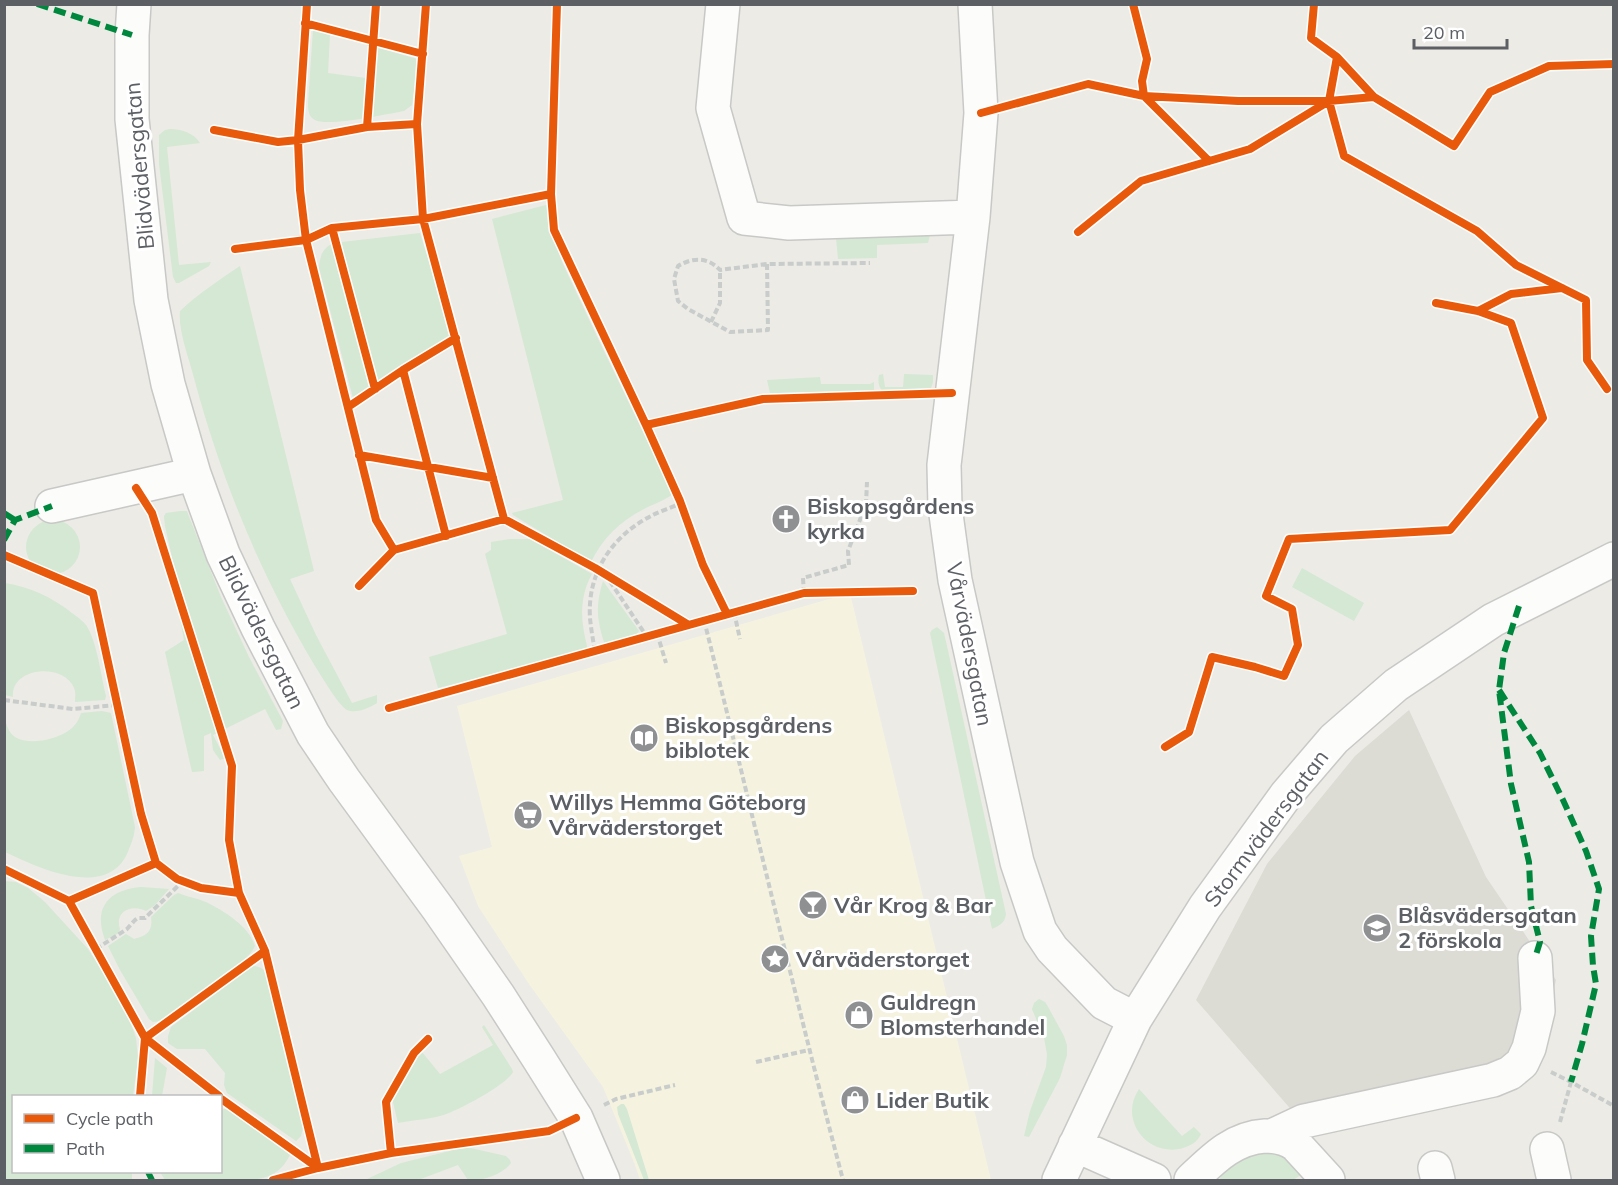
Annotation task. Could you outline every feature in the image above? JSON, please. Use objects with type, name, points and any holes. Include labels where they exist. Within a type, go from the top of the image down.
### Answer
[{"type":"street","name":"Blidvädersgatan","points":[[134,4],[132,119],[151,300],[168,384],[195,474],[223,555],[313,734],[498,995],[576,1118],[603,1180]]},
{"type":"street","points":[[723,4],[712,108],[744,218],[820,222],[973,217]]},
{"type":"street","name":"Vårvädersgatan","points":[[975,4],[981,113],[973,217],[944,465],[945,507],[955,580],[1017,862],[1040,931],[1052,949],[1104,1003],[1135,1019]]},
{"type":"street","points":[[52,506],[195,474]]},
{"type":"street","name":"Stormvädersgatan","points":[[1059,1180],[1135,1019],[1205,907],[1286,795],[1334,739],[1396,685],[1493,620],[1614,559]]},
{"type":"street","points":[[1272,1136],[1304,1121],[1493,1080],[1510,1073],[1522,1063],[1526,1056],[1538,1011],[1535,958]]},
{"type":"street","points":[[1191,1180],[1224,1150],[1236,1143],[1251,1138],[1272,1136],[1290,1140],[1328,1180]]},
{"type":"street","points":[[1075,1145],[1154,1180]]},
{"type":"street","points":[[1547,1149],[1554,1180]]},
{"type":"path","points":[[711,322],[720,303],[720,270],[710,261],[700,259],[678,266],[674,279],[678,300],[688,309],[711,322],[730,332],[768,330],[767,264]]},
{"type":"path","points":[[720,270],[767,264],[870,263]]},
{"type":"path","points":[[804,593],[803,578],[849,565],[848,551],[866,504],[867,482]]},
{"type":"path","points":[[595,651],[590,606],[595,580],[603,561],[622,535],[652,516],[681,503]]},
{"type":"path","points":[[605,574],[647,636]]},
{"type":"path","points":[[734,612],[740,639]]},
{"type":"path","points":[[704,620],[757,831],[808,1050],[843,1180]]},
{"type":"path","points":[[657,633],[666,663]]},
{"type":"path","points":[[4,700],[73,710],[117,705]]},
{"type":"path","points":[[96,949],[127,929],[131,922],[144,918],[183,881]]},
{"type":"path","points":[[756,1062],[808,1050]]},
{"type":"path","points":[[1554,1073],[1614,1106]]},
{"type":"path","points":[[1547,1149],[1554,1142],[1571,1082]]},
{"type":"path","points":[[630,1095],[675,1085]]},
{"type":"shaded area","points":[[850,593],[991,1180],[640,1180],[603,1087],[529,984],[478,906],[459,856],[492,847],[457,706]]},
{"type":"shaded area","name":"Blåsvädersgatan 2 förskola","points":[[1409,710],[1486,877],[1556,980],[1538,1061],[1295,1114],[1196,1000],[1267,864],[1355,756]]},
{"type":"green space","points":[[313,29],[330,34],[328,73],[366,78],[368,45],[417,59],[412,105],[404,111],[358,119],[322,122],[313,119],[309,114],[308,104]]},
{"type":"green space","points":[[170,129],[187,132],[200,143],[167,147],[179,265],[211,262],[209,266],[179,283],[176,283],[173,277],[159,164],[159,135]]},
{"type":"green space","points":[[550,204],[556,245],[562,262],[673,494],[635,514],[620,525],[601,545],[591,562],[512,513],[563,500],[492,219]]},
{"type":"green space","points":[[420,233],[452,345],[354,402],[319,268],[321,256],[324,250],[333,243]]},
{"type":"green space","points":[[954,234],[930,235],[928,243],[877,245],[877,258],[838,259],[836,238]]},
{"type":"green space","points":[[240,266],[314,571],[290,579],[352,703],[377,695],[377,703],[362,710],[347,710],[339,702],[315,666],[277,597],[230,490],[184,344],[180,311],[201,293]]},
{"type":"green space","points":[[883,374],[885,387],[903,387],[904,374],[933,375],[933,382],[931,388],[882,391],[878,379],[879,375]]},
{"type":"green space","points":[[820,377],[821,384],[870,384],[874,382],[874,392],[770,393],[767,380]]},
{"type":"green space","points":[[187,511],[221,597],[283,721],[281,729],[276,730],[265,709],[213,735],[225,758],[220,760],[213,750],[211,733],[204,736],[204,771],[192,772],[165,652],[184,640],[179,614],[184,611],[164,516],[166,513]]},
{"type":"green space","points":[[53,520],[63,522],[72,528],[78,537],[80,547],[78,557],[72,566],[63,572],[53,574],[43,572],[34,566],[28,557],[26,547],[28,537],[34,528],[43,522]]},
{"type":"green space","points":[[530,539],[592,574],[584,593],[582,612],[588,650],[438,688],[429,657],[507,634],[485,554],[491,550],[491,542]]},
{"type":"green space","points":[[1302,568],[1364,603],[1354,621],[1292,587]]},
{"type":"green space","points":[[603,581],[639,631],[629,639],[605,645],[598,613]]},
{"type":"green space","points":[[5,583],[32,590],[49,598],[86,625],[96,649],[105,700],[75,702],[75,690],[68,680],[60,674],[50,672],[28,674],[14,687],[13,697],[5,695]]},
{"type":"green space","points":[[937,627],[944,633],[1006,914],[1003,922],[992,929],[930,633]]},
{"type":"green space","points":[[102,711],[111,713],[135,827],[127,854],[117,868],[103,875],[87,878],[52,871],[5,852],[5,720],[15,737],[22,740],[39,741],[58,736],[72,728],[81,713]]},
{"type":"green space","points":[[4,881],[16,882],[28,888],[45,902],[88,949],[109,982],[131,1024],[136,1038],[138,1059],[133,1095],[12,1095],[12,1173],[132,1173],[132,1180],[5,1180]]},
{"type":"green space","points":[[141,887],[169,889],[155,905],[146,911],[135,908],[125,911],[120,918],[119,933],[105,940],[101,919],[106,903],[120,892]]},
{"type":"green space","points":[[178,893],[206,902],[228,915],[242,926],[255,946],[242,961],[160,1021],[153,1022],[149,1019],[108,946],[126,934],[134,939],[146,934],[151,926],[151,917]]},
{"type":"green space","points":[[253,966],[263,969],[270,983],[303,1128],[301,1136],[296,1141],[227,1093],[224,1085],[225,1073],[205,1049],[177,1049],[168,1043],[171,1027]]},
{"type":"green space","points":[[1039,999],[1045,1002],[1064,1036],[1067,1055],[1060,1078],[1029,1137],[1024,1136],[1030,1111],[1046,1067],[1047,1054],[1044,1038],[1032,1009],[1034,1003]]},
{"type":"green space","points":[[484,1025],[512,1069],[513,1072],[509,1077],[484,1095],[449,1113],[398,1123],[392,1098],[422,1052],[440,1074],[493,1045],[482,1027]]},
{"type":"green space","points":[[155,1058],[167,1068],[162,1095],[152,1095]]},
{"type":"green space","points":[[1139,1089],[1182,1136],[1194,1127],[1201,1134],[1198,1139],[1186,1147],[1170,1150],[1148,1142],[1134,1124],[1132,1113],[1133,1101]]},
{"type":"green space","points":[[624,1104],[627,1109],[649,1180],[644,1180],[618,1114],[617,1107]]},
{"type":"green space","points":[[228,1108],[243,1116],[288,1151],[290,1155],[282,1166],[271,1175],[249,1180],[219,1182],[165,1180],[161,1173],[222,1173],[222,1110]]},
{"type":"green space","points":[[466,1147],[506,1156],[511,1163],[497,1174],[480,1179],[468,1180],[458,1165],[418,1180],[365,1180],[401,1163]]},
{"type":"green space","points":[[1253,1151],[1272,1151],[1285,1156],[1301,1175],[1293,1180],[1220,1180],[1226,1168],[1234,1160]]},
{"type":"marked path","points":[[37,4],[132,35]]},
{"type":"marked path","points":[[4,540],[15,520],[52,506]]},
{"type":"marked path","points":[[4,513],[15,520]]},
{"type":"marked path","points":[[1519,606],[1504,653],[1499,690],[1511,784],[1529,862],[1531,906],[1540,942],[1535,958]]},
{"type":"marked path","points":[[1499,690],[1540,753],[1586,851],[1599,889],[1591,936],[1596,984],[1571,1082]]},
{"type":"marked path","points":[[148,1173],[152,1180]]},
{"type":"cycle path","points":[[307,4],[298,140],[300,190],[306,240],[376,520],[394,550]]},
{"type":"cycle path","points":[[367,127],[376,4]]},
{"type":"cycle path","points":[[426,4],[417,124],[423,219],[504,519]]},
{"type":"cycle path","points":[[557,4],[551,194],[554,230],[646,425],[680,501],[703,565],[727,614]]},
{"type":"cycle path","points":[[1133,4],[1147,59],[1142,81],[1144,96],[1209,161]]},
{"type":"cycle path","points":[[1078,232],[1141,181],[1250,149],[1329,101],[1337,57],[1311,38],[1314,4]]},
{"type":"cycle path","points":[[305,23],[423,54]]},
{"type":"cycle path","points":[[1337,57],[1374,97],[1454,146],[1490,92],[1549,66],[1614,64]]},
{"type":"cycle path","points":[[981,113],[1088,84],[1144,96],[1238,101],[1329,101],[1374,97]]},
{"type":"cycle path","points":[[1329,101],[1344,156],[1477,231],[1516,265],[1586,300],[1587,360],[1607,389]]},
{"type":"cycle path","points":[[214,130],[278,142],[367,127],[417,124]]},
{"type":"cycle path","points":[[235,249],[306,240],[332,228],[423,219],[551,194]]},
{"type":"cycle path","points":[[332,228],[375,389]]},
{"type":"cycle path","points":[[1478,311],[1511,294],[1562,288]]},
{"type":"cycle path","points":[[1165,747],[1189,732],[1212,657],[1284,676],[1298,645],[1292,609],[1266,596],[1289,539],[1450,530],[1543,418],[1511,323],[1478,311],[1436,303]]},
{"type":"cycle path","points":[[348,407],[456,338]]},
{"type":"cycle path","points":[[403,370],[446,536]]},
{"type":"cycle path","points":[[646,425],[763,399],[952,393]]},
{"type":"cycle path","points":[[359,455],[493,478]]},
{"type":"cycle path","points":[[136,488],[152,513],[232,766],[229,840],[239,893],[265,951],[318,1168],[273,1180]]},
{"type":"cycle path","points":[[359,586],[394,550],[504,519],[595,568],[687,624]]},
{"type":"cycle path","points":[[4,555],[93,593],[141,814],[156,863]]},
{"type":"cycle path","points":[[389,708],[804,593],[913,591]]},
{"type":"cycle path","points":[[4,869],[69,901],[156,863],[177,879],[201,888],[239,893]]},
{"type":"cycle path","points":[[69,901],[145,1038],[140,1095]]},
{"type":"cycle path","points":[[218,1095],[145,1038],[265,951]]},
{"type":"cycle path","points":[[391,1153],[386,1102],[414,1053],[428,1039]]},
{"type":"cycle path","points":[[222,1099],[318,1168],[391,1153],[549,1131],[576,1118]]},
{"type":"place","name":"Biskopsgårdens kyrka","points":[[786,519]]},
{"type":"place","name":"Biskopsgårdens biblotek","points":[[644,738]]},
{"type":"place","name":"Willys Hemma Göteborg Vårväderstorget","points":[[528,815]]},
{"type":"place","name":"Vår Krog & Bar","points":[[813,905]]},
{"type":"place","name":"Blåsvädersgatan 2 förskola","points":[[1377,928]]},
{"type":"place","name":"Vårväderstorget","points":[[775,959]]},
{"type":"place","name":"Guldregn Blomsterhandel","points":[[859,1015]]},
{"type":"place","name":"Lider Butik","points":[[855,1100]]}]
